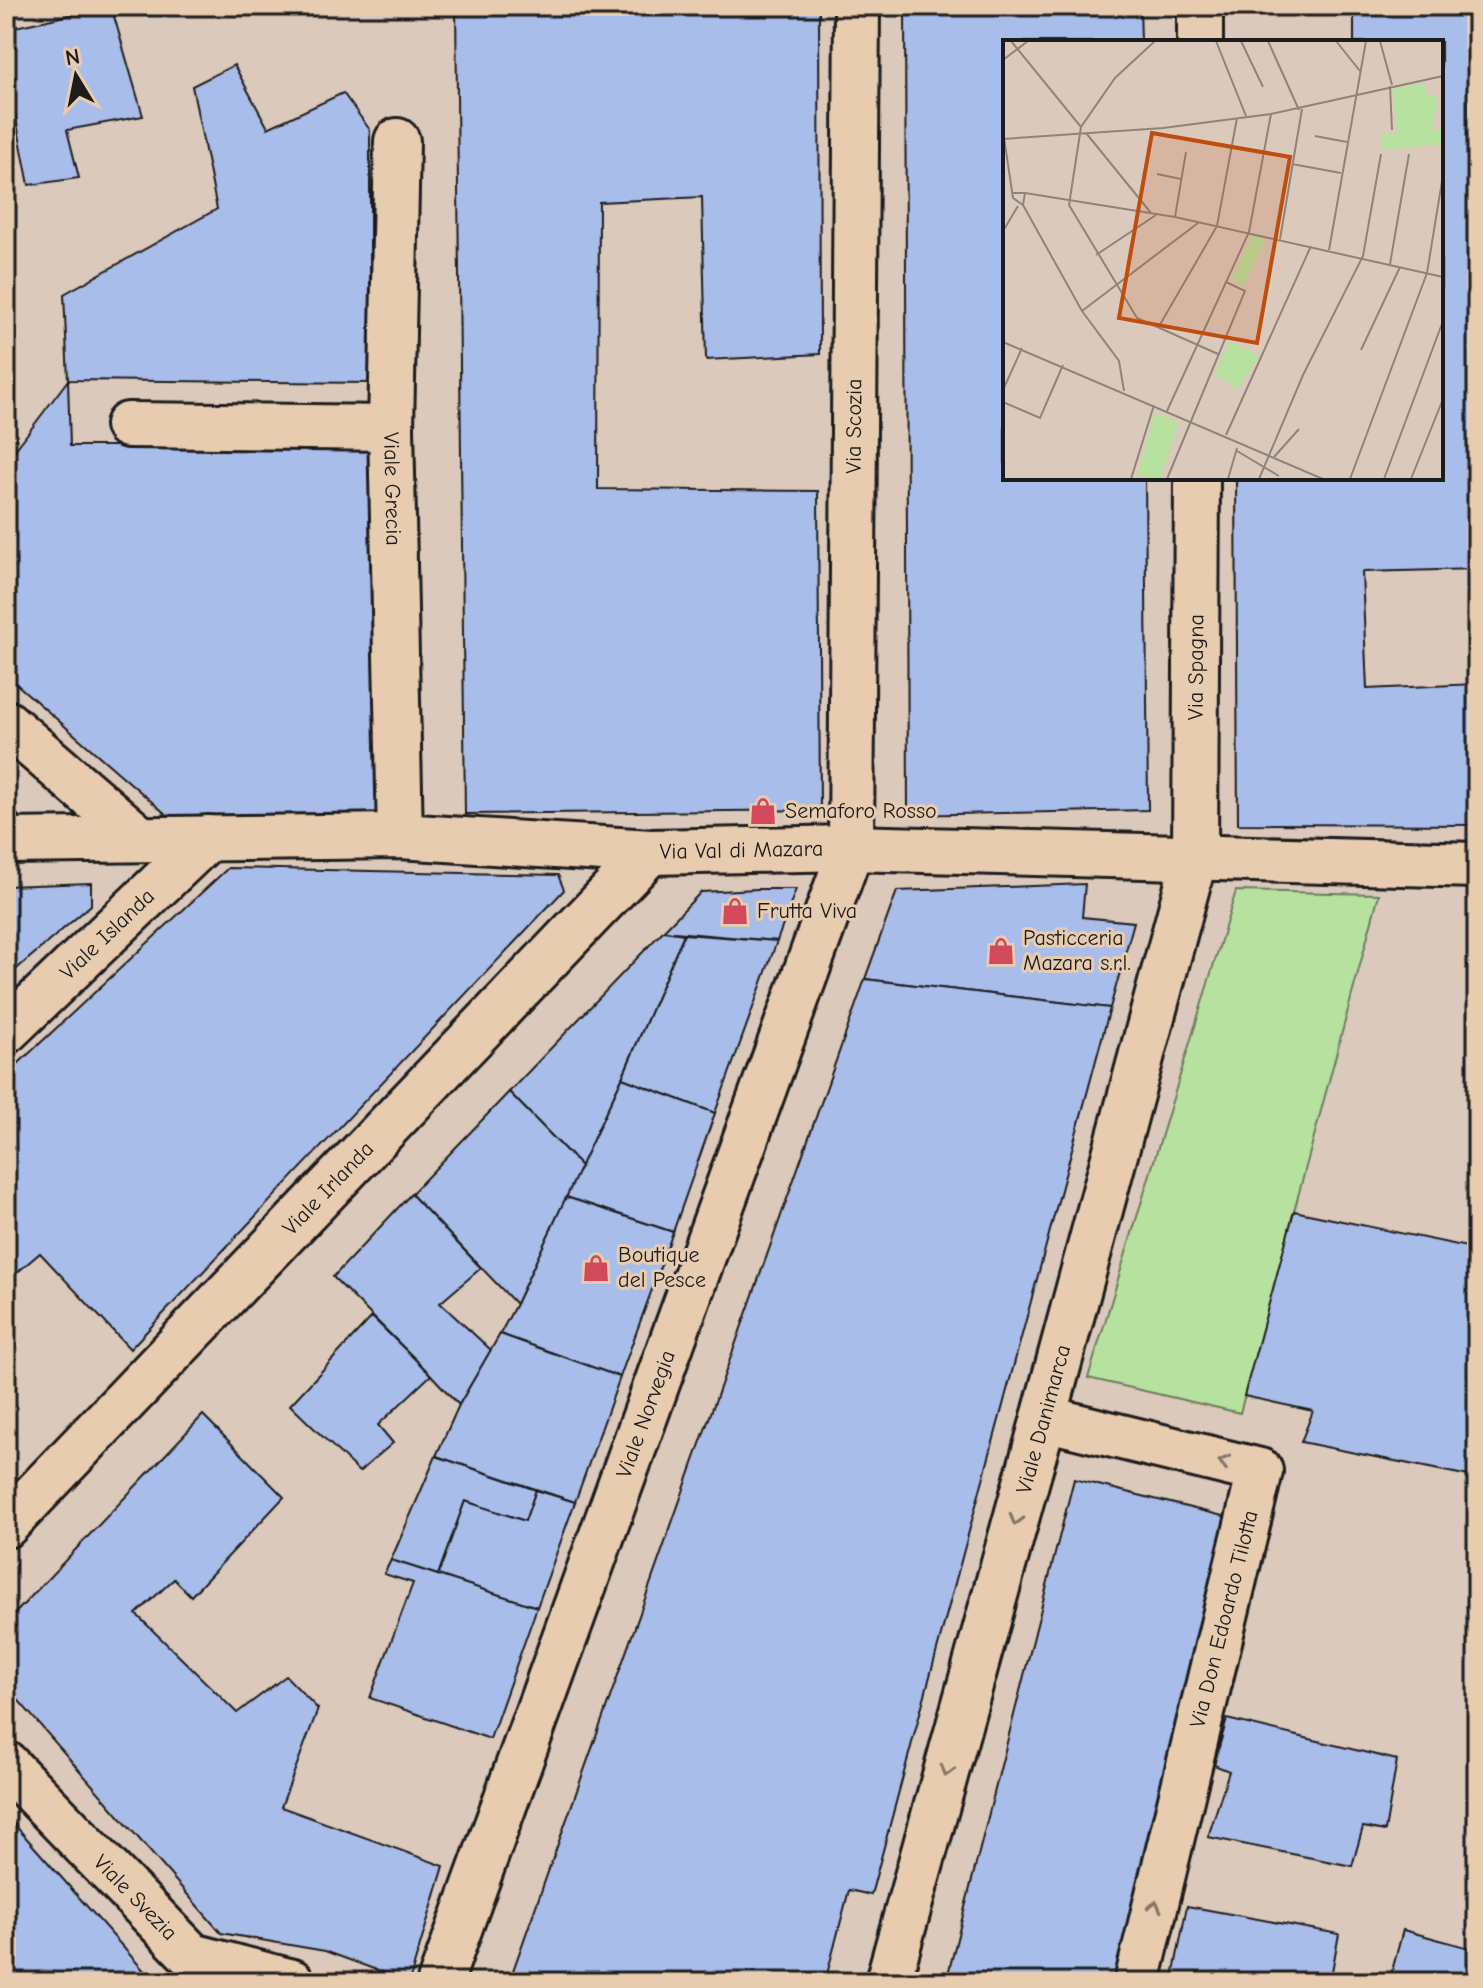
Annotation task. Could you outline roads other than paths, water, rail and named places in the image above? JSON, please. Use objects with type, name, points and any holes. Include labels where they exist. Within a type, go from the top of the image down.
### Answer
[{"type":"street","name":"Via Scozia","points":[[851,848],[857,6]]},
{"type":"street","points":[[1200,6],[1200,40]]},
{"type":"street","name":"Viale Grecia","points":[[397,141],[391,428],[400,836]]},
{"type":"street","points":[[128,425],[391,428]]},
{"type":"street","name":"Via Spagna","points":[[1195,857],[1197,480]]},
{"type":"street","points":[[6,723],[139,838]]},
{"type":"street","name":"Via Val di Mazara","points":[[6,841],[400,836],[650,852],[851,848],[1477,865]]},
{"type":"street","name":"Viale Islanda","points":[[6,1031],[208,838]]},
{"type":"street","name":"Viale Norvegia","points":[[440,1982],[851,848]]},
{"type":"street","name":"Viale Irlanda","points":[[6,1525],[650,852]]},
{"type":"street","name":"Viale Danimarca","points":[[888,1982],[1195,857]]},
{"type":"street","name":"Via Don Edoardo Tilotta","points":[[1044,1418],[1260,1471],[1137,1982]]},
{"type":"street","name":"Viale Svezia","points":[[6,1764],[192,1956],[292,1982]]},
{"type":"place","name":"Semaforo Rosso","points":[[763,811]]},
{"type":"place","name":"Frutta Viva","points":[[735,911]]},
{"type":"place","name":"Pasticceria Mazara s.r.l.","points":[[1001,951]]},
{"type":"place","name":"Boutique del Pesce","points":[[596,1268]]}]
